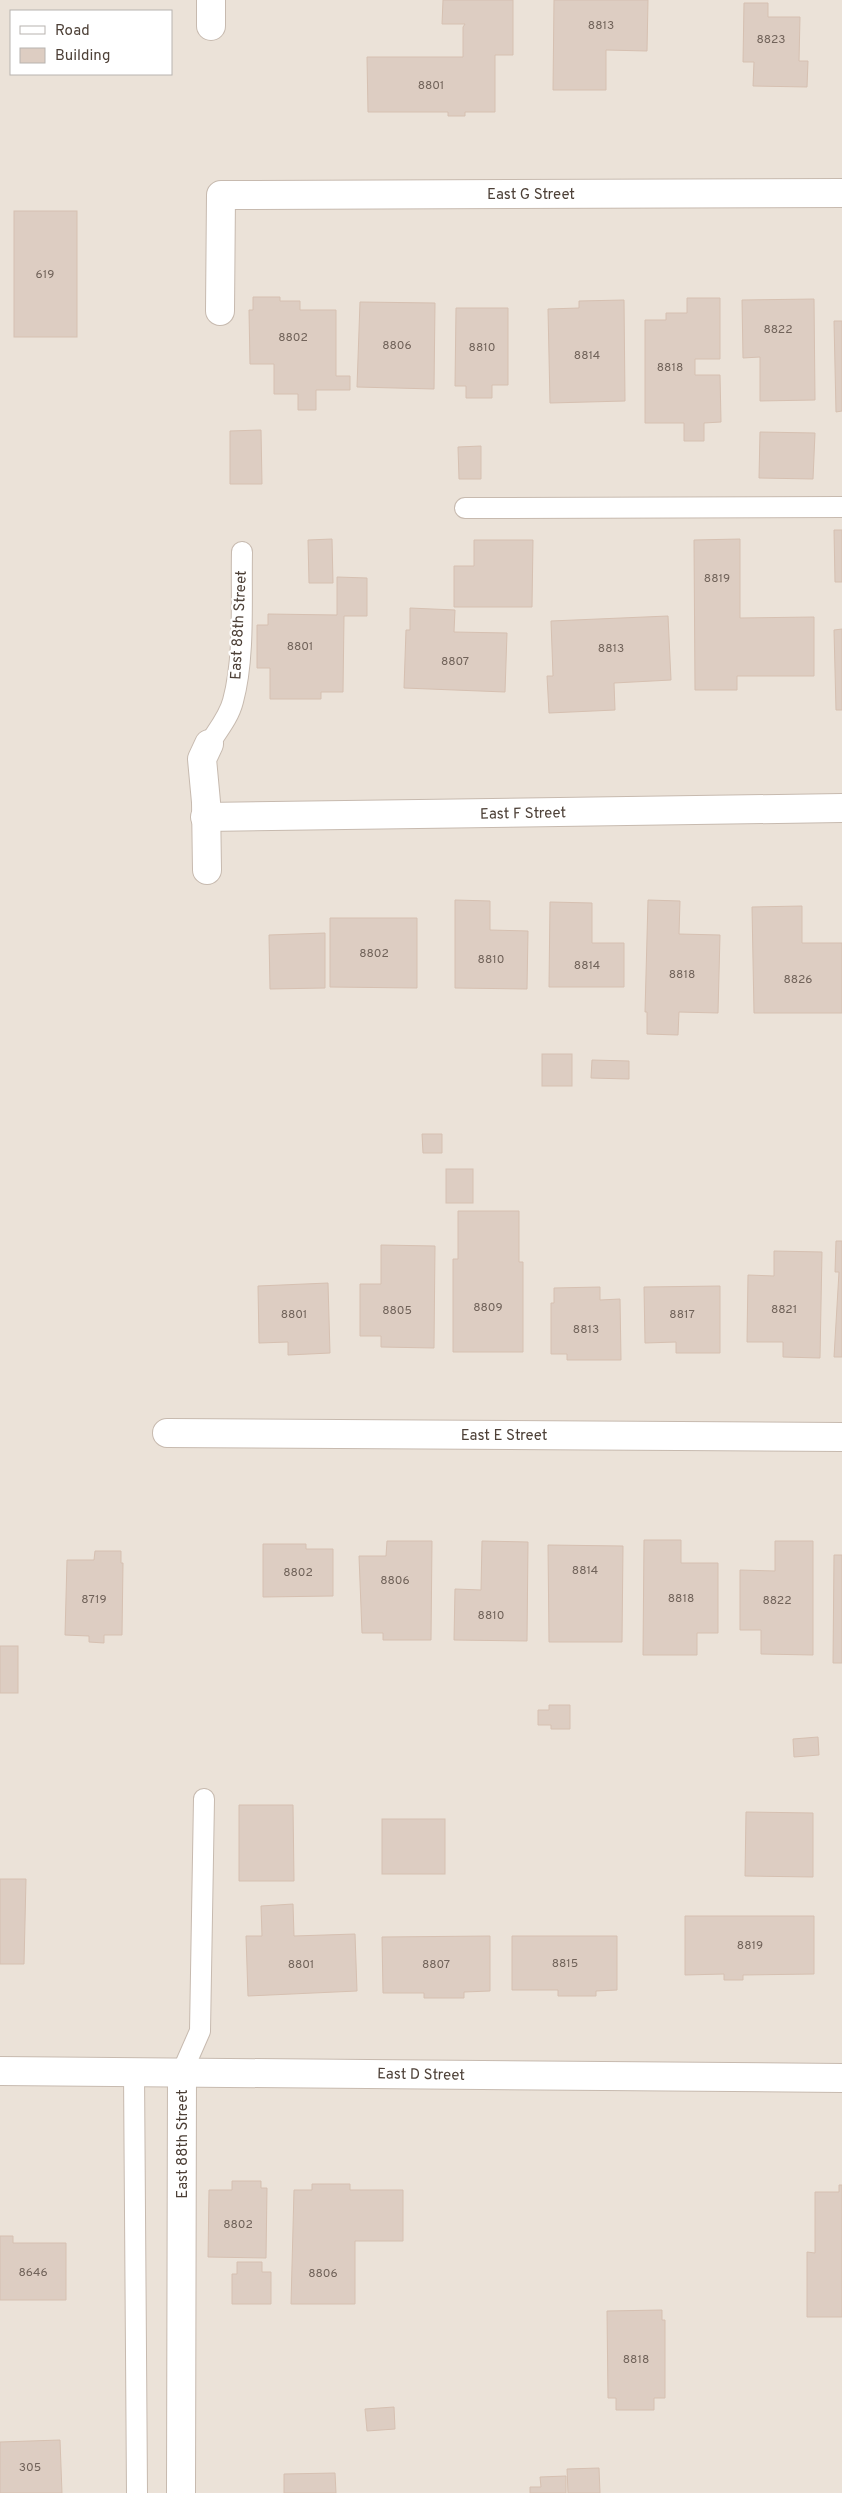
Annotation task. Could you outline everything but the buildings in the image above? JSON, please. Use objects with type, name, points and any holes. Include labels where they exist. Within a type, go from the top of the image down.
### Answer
[{"type":"street","name":"East G Street","points":[[220,311],[220,195],[842,193]]},
{"type":"street","name":"East 88th Street","points":[[207,870],[204,817],[206,802],[202,760],[209,744]]},
{"type":"street","name":"East F Street","points":[[204,817],[842,808]]},
{"type":"street","name":"East E Street","points":[[167,1434],[842,1437]]},
{"type":"street","name":"East D Street","points":[[0,2071],[842,2078]]},
{"type":"street","name":"East 88th Street","points":[[181,2493],[182,2072]]},
{"type":"lane","points":[[464,508],[842,507]]},
{"type":"lane","name":"East 88th Street","points":[[209,744],[225,721],[233,701],[240,648],[242,552]]},
{"type":"lane","name":"East 88th Street","points":[[182,2072],[200,2031],[204,1799]]},
{"type":"lane","points":[[134,2072],[137,2493]]},
{"type":"shaded area","points":[[0,0],[842,0],[842,2493],[0,2493]]}]
